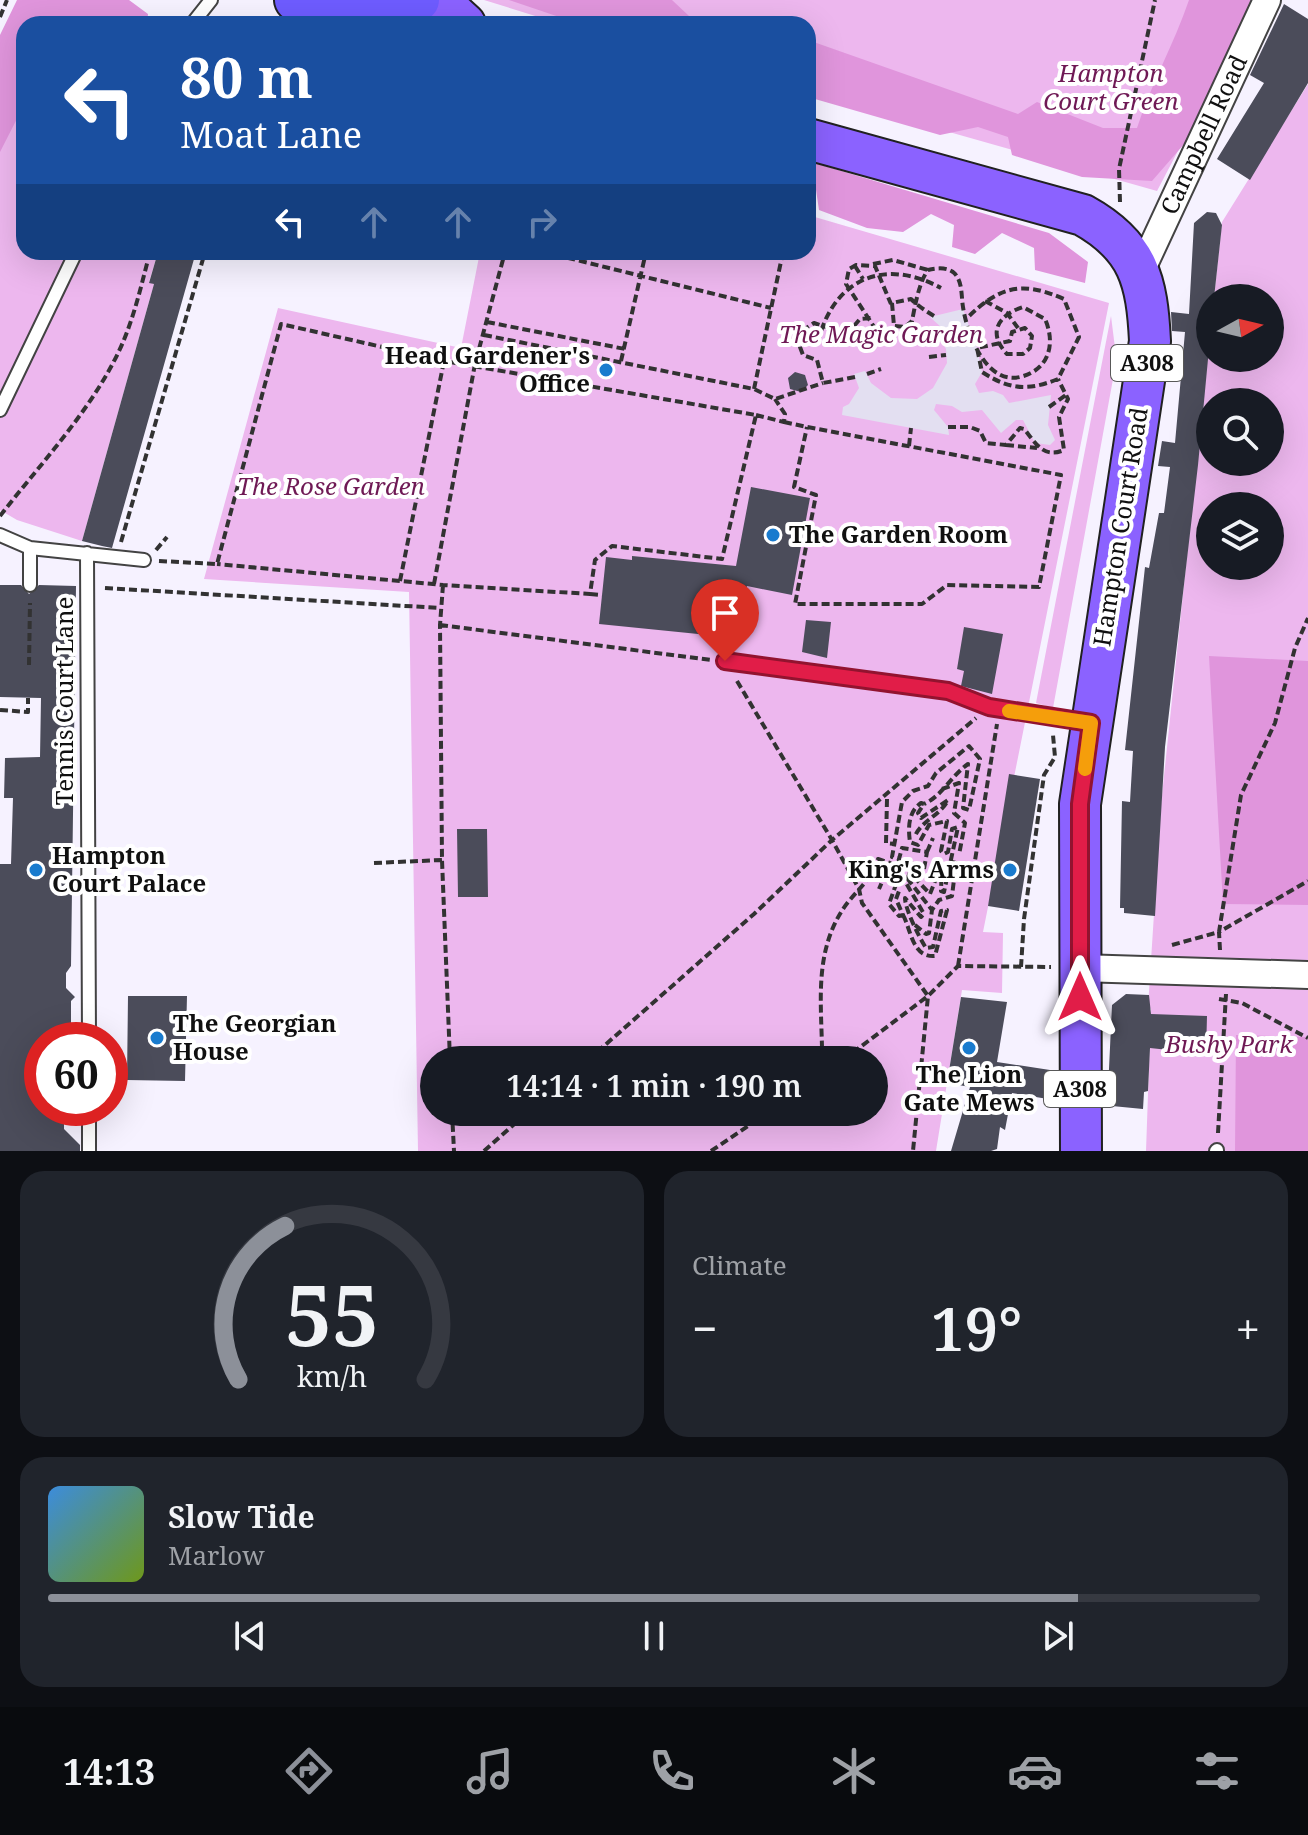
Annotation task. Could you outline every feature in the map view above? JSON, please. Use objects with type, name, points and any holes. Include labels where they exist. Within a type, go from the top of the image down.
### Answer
[{"type":"highway","points":[[296,0],[345,0],[371,16]]},
{"type":"main road","points":[[439,0],[456,16]]},
{"type":"main road","points":[[816,141],[1064,208],[1104,227],[1132,257]]},
{"type":"main road","name":"Hampton Court Road","points":[[1081,1151],[1070,967],[1080,804],[1150,341],[1132,257]]},
{"type":"street","name":"Campbell Road","points":[[1132,257],[1267,0]]},
{"type":"street","points":[[1070,967],[1308,975]]},
{"type":"lane","points":[[198,16],[211,0]]},
{"type":"lane","points":[[0,410],[72,260]]},
{"type":"lane","points":[[0,535],[30,548],[144,560]]},
{"type":"lane","points":[[30,548],[30,585]]},
{"type":"lane","name":"Tennis Court Lane","points":[[87,553],[89,1022]]},
{"type":"lane","points":[[725,661],[948,691],[994,708],[1091,723]]},
{"type":"lane","points":[[89,1126],[89,1151]]},
{"type":"path","points":[[0,17],[7,0]]},
{"type":"path","points":[[1132,257],[1119,169],[1155,0]]},
{"type":"path","points":[[0,516],[107,374],[126,336],[148,260]]},
{"type":"path","points":[[117,556],[208,260]]},
{"type":"path","points":[[434,584],[475,364],[503,260]]},
{"type":"path","points":[[576,260],[771,308]]},
{"type":"path","points":[[621,361],[644,260]]},
{"type":"path","points":[[754,389],[781,260]]},
{"type":"path","points":[[823,383],[817,360],[803,355],[800,347],[802,331],[814,323],[870,342],[882,339],[846,284],[845,278],[855,266],[893,260],[928,270],[945,269],[954,273],[982,372],[1016,389],[1036,388],[1058,379],[1079,337],[1064,299],[1034,289],[1009,288],[985,301],[967,318]]},
{"type":"path","points":[[871,264],[892,306],[894,326],[905,327],[912,321],[928,270]]},
{"type":"path","points":[[855,266],[863,279]]},
{"type":"path","points":[[818,342],[824,317],[842,295],[863,279],[886,272],[907,274],[941,288]]},
{"type":"path","points":[[892,306],[902,298],[934,316]]},
{"type":"path","points":[[985,301],[1007,313],[1018,328]]},
{"type":"path","points":[[977,348],[985,365],[995,373],[1013,379],[1031,374],[1043,364],[1052,341],[1045,319],[1023,307],[1007,313],[998,323],[995,337],[998,343],[1007,354],[1023,354],[1030,348],[1032,336],[1025,328],[1012,332],[1010,341],[998,343],[977,348]]},
{"type":"path","points":[[856,338],[854,326],[860,319],[871,318]]},
{"type":"path","points":[[487,322],[625,349]]},
{"type":"path","points":[[217,564],[281,324],[444,361],[756,415],[1061,475],[1039,587],[947,585],[922,604],[795,604],[816,495],[794,487],[807,427]]},
{"type":"path","points":[[484,335],[754,389],[775,399],[785,414],[784,422]]},
{"type":"path","points":[[929,357],[946,355]]},
{"type":"path","points":[[400,581],[444,361]]},
{"type":"path","points":[[867,374],[881,369]]},
{"type":"path","points":[[775,399],[823,383],[855,377]]},
{"type":"path","points":[[948,427],[970,427],[980,431],[986,443],[1037,448],[1045,452],[1064,450],[1059,417],[1068,399],[1058,379]]},
{"type":"path","points":[[1049,407],[1066,395]]},
{"type":"path","points":[[590,594],[595,560],[612,546],[722,559],[756,415]]},
{"type":"path","points":[[909,446],[911,428]]},
{"type":"path","points":[[1006,445],[1020,428],[1024,429],[1037,448]]},
{"type":"path","points":[[144,560],[602,595]]},
{"type":"path","points":[[443,585],[440,625],[442,860],[449,1046]]},
{"type":"path","points":[[87,587],[441,608]]},
{"type":"path","points":[[29,665],[30,603]]},
{"type":"path","points":[[1216,1150],[1228,1000],[1220,973],[1219,932],[1241,795],[1275,723],[1295,648],[1308,618]]},
{"type":"path","points":[[440,625],[725,661],[832,840],[859,889],[862,903],[928,996],[913,1151]]},
{"type":"path","points":[[0,710],[28,712],[28,698]]},
{"type":"path","points":[[604,1046],[754,914],[832,840],[994,708]]},
{"type":"path","points":[[862,1046],[928,996],[958,966],[994,708]]},
{"type":"path","points":[[879,889],[891,860],[902,802],[913,791],[928,786],[936,773],[969,746],[980,759],[969,810],[964,805]]},
{"type":"path","points":[[1021,967],[1024,919],[1044,775],[1055,757]]},
{"type":"path","points":[[944,854],[941,851],[944,819],[929,825],[918,845],[910,842],[911,815],[915,807],[940,795],[942,789],[968,764],[964,805]]},
{"type":"path","points":[[942,789],[959,783],[955,816],[965,823],[959,855]]},
{"type":"path","points":[[887,797],[886,843],[895,844]]},
{"type":"path","points":[[915,836],[922,824],[948,800],[921,818],[918,813],[924,804]]},
{"type":"path","points":[[955,806],[964,805]]},
{"type":"path","points":[[899,891],[896,899],[906,930],[924,955],[935,956],[947,910],[941,911],[930,949],[915,931],[905,898],[921,917],[924,914],[906,883],[914,861],[915,878],[930,894],[956,825],[952,862],[944,892],[941,891],[942,863]]},
{"type":"path","points":[[924,869],[933,838]]},
{"type":"path","points":[[903,915],[899,916],[889,904],[899,876],[902,848],[927,852]]},
{"type":"path","points":[[822,1046],[822,957],[831,931],[859,889],[871,880],[878,859],[899,859]]},
{"type":"path","points":[[374,863],[442,860]]},
{"type":"path","points":[[915,925],[929,933],[932,910],[939,900],[952,896],[956,863],[952,862]]},
{"type":"path","points":[[907,877],[932,910]]},
{"type":"path","points":[[1165,947],[1219,932],[1308,881]]},
{"type":"path","points":[[958,966],[1070,967]]},
{"type":"path","points":[[1228,1000],[1242,1003],[1308,1038]]},
{"type":"path","points":[[453,1126],[454,1151]]},
{"type":"path","points":[[484,1151],[512,1126]]},
{"type":"path","points":[[711,1151],[748,1126]]},
{"type":"green space","points":[[32,0],[116,0],[147,16],[25,16]]},
{"type":"green space","name":"Hampton Court Green","points":[[484,0],[1257,0],[1157,191],[816,94],[816,16],[535,16]]},
{"type":"green space","points":[[16,36],[16,260],[156,260],[149,282],[154,284],[82,541],[17,520],[0,510],[0,71]]},
{"type":"green space","name":"Bushy Park","points":[[1308,84],[1308,1151],[1146,1151],[1151,1009],[1148,1007],[1161,805],[1196,469],[1196,476],[1284,476],[1284,388],[1204,388],[1206,372],[1284,372],[1284,284],[1215,284],[1222,222]]},
{"type":"green space","points":[[816,217],[1109,303],[983,932],[1003,933],[1002,993],[962,990],[936,1151],[418,1151],[409,592],[204,579],[278,308],[461,348],[478,260],[816,260]]},
{"type":"green space","points":[[1111,316],[1115,348],[1113,379],[1053,708],[1036,703]]},
{"type":"shaded area","points":[[17,0],[129,0],[148,14],[16,16],[16,121],[0,152],[0,35]]},
{"type":"shaded area","points":[[509,0],[672,0],[689,16],[556,16]]},
{"type":"shaded area","points":[[1189,0],[1256,0],[1185,143],[1152,181],[1082,177],[1012,155],[1008,137],[978,127],[940,135],[816,99],[816,43],[1018,114],[1037,102],[1103,128],[1137,128]]},
{"type":"shaded area","points":[[816,163],[1049,233],[1088,262],[1085,283],[1035,270],[1034,248],[1002,233],[975,254],[952,247],[954,225],[931,214],[903,232],[867,228],[819,210]]},
{"type":"shaded area","points":[[963,309],[982,372],[975,384],[979,393],[993,391],[1003,395],[1009,403],[1051,395],[1048,425],[1055,440],[1050,445],[1035,443],[1023,420],[1016,420],[1001,433],[982,410],[962,412],[952,406],[936,404],[934,410],[948,427],[949,435],[842,415],[843,407],[849,404],[859,388],[854,374],[865,371],[871,383],[891,398],[917,399],[933,388],[947,363],[946,349],[937,331],[942,328],[930,317]]},
{"type":"shaded area","points":[[1209,656],[1308,661],[1308,905],[1223,904]]},
{"type":"shaded area","points":[[1236,1035],[1308,1037],[1308,1151],[1235,1151]]},
{"type":"building","points":[[1284,4],[1308,19],[1308,83],[1250,180],[1217,159],[1264,83],[1250,75]]},
{"type":"building","points":[[1207,212],[1216,213],[1222,225],[1216,284],[1196,284],[1196,372],[1207,372],[1205,388],[1196,388],[1197,476],[1165,747],[1155,916],[1124,913],[1124,908],[1120,908],[1122,801],[1130,802],[1133,751],[1125,750],[1145,567],[1149,568],[1159,513],[1164,513],[1170,467],[1158,466],[1162,441],[1175,443],[1185,332],[1172,331],[1171,312],[1189,314],[1194,223]]},
{"type":"building","points":[[156,260],[194,260],[112,548],[82,541],[154,284],[149,283]]},
{"type":"building","points":[[795,372],[805,375],[808,385],[801,392],[790,389],[788,378]]},
{"type":"building","points":[[751,487],[810,498],[792,595],[747,586],[734,617],[720,615],[718,636],[599,624],[606,557],[632,560],[632,556],[736,566]]},
{"type":"building","name":"Hampton Court Palace","points":[[0,585],[21,585],[29,594],[39,585],[76,586],[71,966],[66,973],[66,988],[75,997],[71,1001],[71,1022],[24,1022],[24,1126],[64,1126],[80,1145],[80,1151],[0,1151],[0,864],[11,864],[13,798],[4,798],[5,758],[40,757],[41,698],[0,697]]},
{"type":"building","points":[[806,620],[831,622],[827,658],[802,652]]},
{"type":"building","points":[[964,627],[1003,634],[992,694],[961,686],[964,671],[957,669]]},
{"type":"building","name":"King's Arms","points":[[1009,774],[1040,779],[1019,911],[988,906]]},
{"type":"building","points":[[457,829],[487,829],[488,897],[458,897]]},
{"type":"building","points":[[1126,994],[1149,995],[1151,1014],[1207,1016],[1206,1054],[1150,1048],[1148,1091],[1144,1092],[1143,1109],[1112,1106],[1112,1090],[1108,1090],[1112,1005]]},
{"type":"building","name":"The Georgian House","points":[[128,996],[187,996],[185,1081],[128,1080]]},
{"type":"building","name":"The Lion Gate Mews","points":[[961,997],[1007,1002],[997,1062],[1050,1070],[1054,1100],[1012,1093],[1005,1130],[1000,1127],[997,1149],[991,1151],[951,1151],[970,1087],[947,1083]]},
{"type":"slow traffic","points":[[1009,711],[1091,723],[1085,769]]},
{"type":"place","name":"Head Gardener's Office","points":[[606,370]]},
{"type":"place","name":"The Garden Room","points":[[773,535]]},
{"type":"place","name":"Hampton Court Palace","points":[[36,870]]},
{"type":"place","name":"King's Arms","points":[[1010,870]]},
{"type":"place","name":"The Georgian House","points":[[157,1038]]},
{"type":"place","name":"The Lion Gate Mews","points":[[969,1048]]},
{"type":"route","points":[[725,661],[948,691],[989,707],[1091,723],[1080,804],[1080,997]]},
{"type":"park label","name":"The Magic Garden","points":[[881,335]]},
{"type":"park label","name":"The Rose Garden","points":[[331,487]]}]
